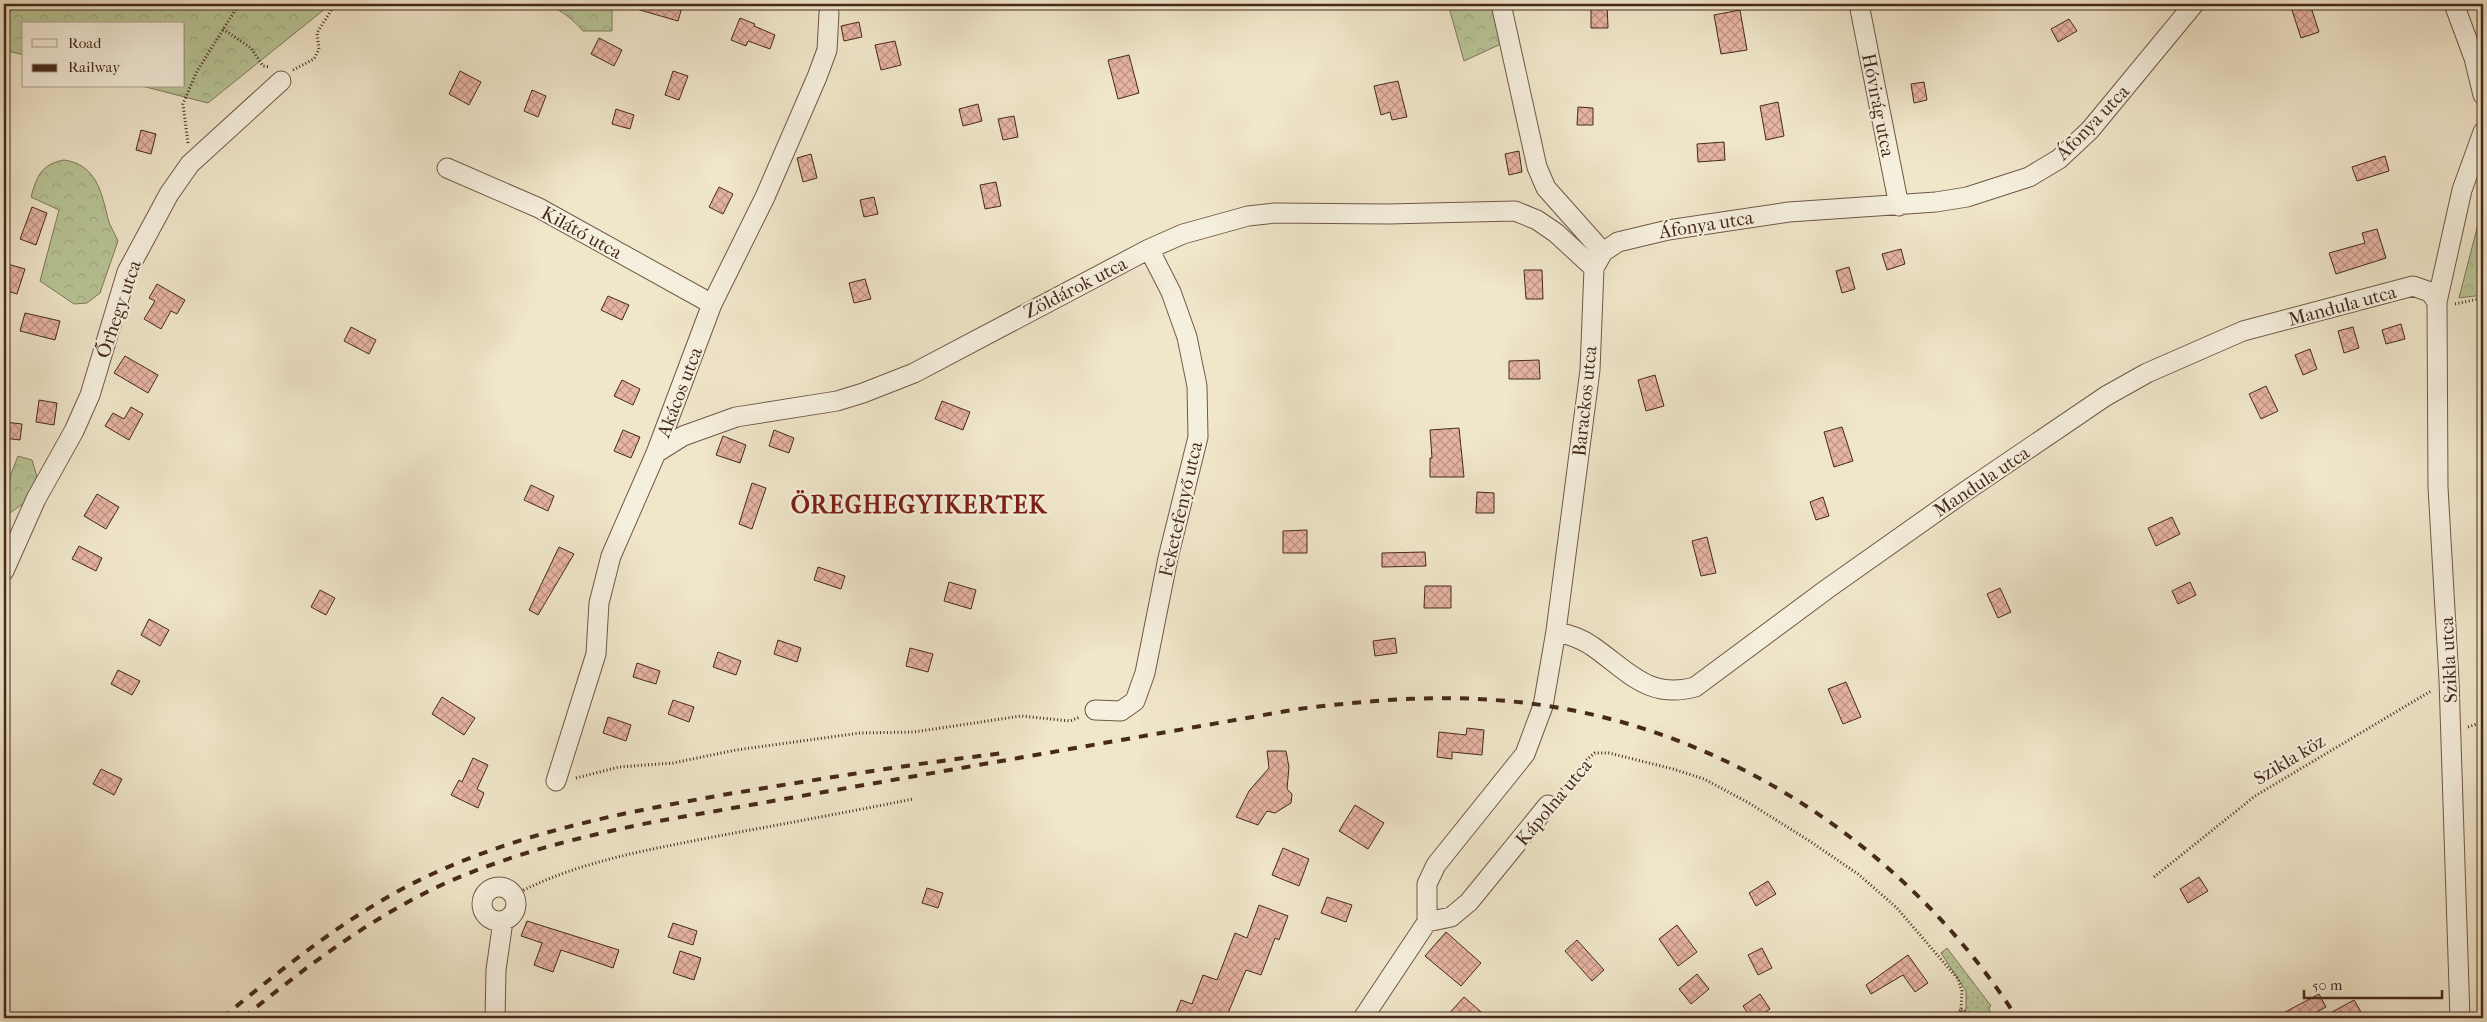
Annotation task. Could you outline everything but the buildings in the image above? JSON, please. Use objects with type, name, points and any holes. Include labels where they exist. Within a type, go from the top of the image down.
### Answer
[{"type":"street","points":[[1501,4],[1537,167],[1546,188],[1599,260]]},
{"type":"street","name":"Hóvirág utca","points":[[1860,4],[1900,206]]},
{"type":"street","name":"Áfonya utca","points":[[1599,260],[1618,242],[1640,235],[1733,219],[1832,208],[1900,206],[1967,197],[2029,177],[2058,159],[2090,130],[2194,4]]},
{"type":"street","points":[[2454,4],[2474,58],[2483,95]]},
{"type":"street","name":"Akácos utca","points":[[556,780],[596,654],[599,603],[611,556],[656,453],[712,304],[765,197],[817,77],[827,50],[829,13]]},
{"type":"street","name":"Őrhegy utca","points":[[4,571],[36,499],[74,431],[90,395],[128,272],[169,194],[190,164],[282,73]]},
{"type":"street","name":"Szikla utca","points":[[2460,1018],[2449,680],[2438,487],[2437,305],[2462,190],[2483,132]]},
{"type":"street","name":"Kilátó utca","points":[[448,168],[540,208],[712,304]]},
{"type":"street","name":"Zöldárok utca","points":[[656,453],[683,436],[736,417],[837,401],[914,374],[1149,249],[1183,234],[1248,216],[1275,213],[1388,214],[1515,211],[1537,220],[1599,260]]},
{"type":"street","name":"Feketefenyő utca","points":[[1095,710],[1121,711],[1135,701],[1145,673],[1168,558],[1198,436],[1197,386],[1187,337],[1171,292],[1149,249]]},
{"type":"street","name":"Barackos utca","points":[[1556,631],[1590,370],[1599,260]]},
{"type":"street","name":"Mandula utca","points":[[1556,631],[1577,638],[1592,646],[1642,683],[1660,690],[1680,691],[1695,687],[1827,589],[1963,493],[2106,396],[2147,373],[2243,331],[2413,286],[2430,292],[2437,305]]},
{"type":"street","points":[[1363,1018],[1427,922],[1427,884],[1436,865],[1525,754],[1543,706],[1556,631]]},
{"type":"street","name":"Kápolna utca","points":[[1427,922],[1451,916],[1469,902],[1548,805]]},
{"type":"street","points":[[495,887],[506,888],[514,895],[516,900],[515,911],[508,919],[497,921],[486,916],[482,905],[485,894],[495,887]]},
{"type":"street","points":[[495,1018],[496,970],[503,921]]},
{"type":"path","points":[[190,164],[183,104],[196,73],[239,4]]},
{"type":"path","points":[[223,29],[251,48],[263,66],[282,73],[294,70],[314,59],[318,49],[317,33],[335,4]]},
{"type":"path","points":[[2437,305],[2483,298]]},
{"type":"path","name":"Szikla köz","points":[[2154,877],[2255,796],[2449,680]]},
{"type":"path","points":[[556,780],[619,767],[674,763],[736,750],[860,732],[914,732],[1021,716],[1070,722],[1095,710]]},
{"type":"path","name":"Kápolna utca","points":[[1548,805],[1585,761],[1595,754],[1609,753],[1674,769],[1704,779],[1758,808],[1858,874],[1896,907],[1958,978],[1962,991],[1961,1010]]},
{"type":"path","points":[[514,895],[571,870],[605,860],[914,800]]},
{"type":"path","points":[[1949,1018],[1961,1010],[1972,1014],[1975,1018]]},
{"type":"green space","points":[[4,4],[331,4],[208,103],[150,88],[185,88],[185,22],[22,22],[22,54],[4,50]]},
{"type":"green space","points":[[547,4],[602,4],[612,11],[612,31],[583,31],[558,9]]},
{"type":"green space","points":[[1448,4],[1495,4],[1503,43],[1464,61]]},
{"type":"green space","points":[[64,160],[84,167],[96,181],[109,222],[118,241],[100,293],[87,303],[74,304],[40,281],[59,210],[31,197],[38,177],[45,168],[50,164]]},
{"type":"green space","points":[[2483,205],[2483,295],[2459,298]]},
{"type":"green space","points":[[18,456],[32,460],[37,477],[27,501],[4,517],[4,479],[9,479]]},
{"type":"green space","points":[[1947,948],[1991,1006],[1989,1008],[1991,1016],[1995,1015],[1997,1018],[1953,1018],[1966,1009],[1966,991],[1941,953]]},
{"type":"railway","points":[[243,1018],[335,947],[409,901],[461,876],[542,848],[653,822],[1298,709],[1372,701],[1445,698],[1494,700],[1573,710],[1650,731],[1723,760],[1793,798],[1858,843],[1917,895],[1971,954],[2017,1018]]},
{"type":"railway","points":[[222,1018],[296,959],[374,905],[430,875],[502,846],[576,825],[690,801],[866,772],[1004,753]]},
{"type":"district","name":"ÖREGHEGYIKERTEK","points":[[919,505]]}]
